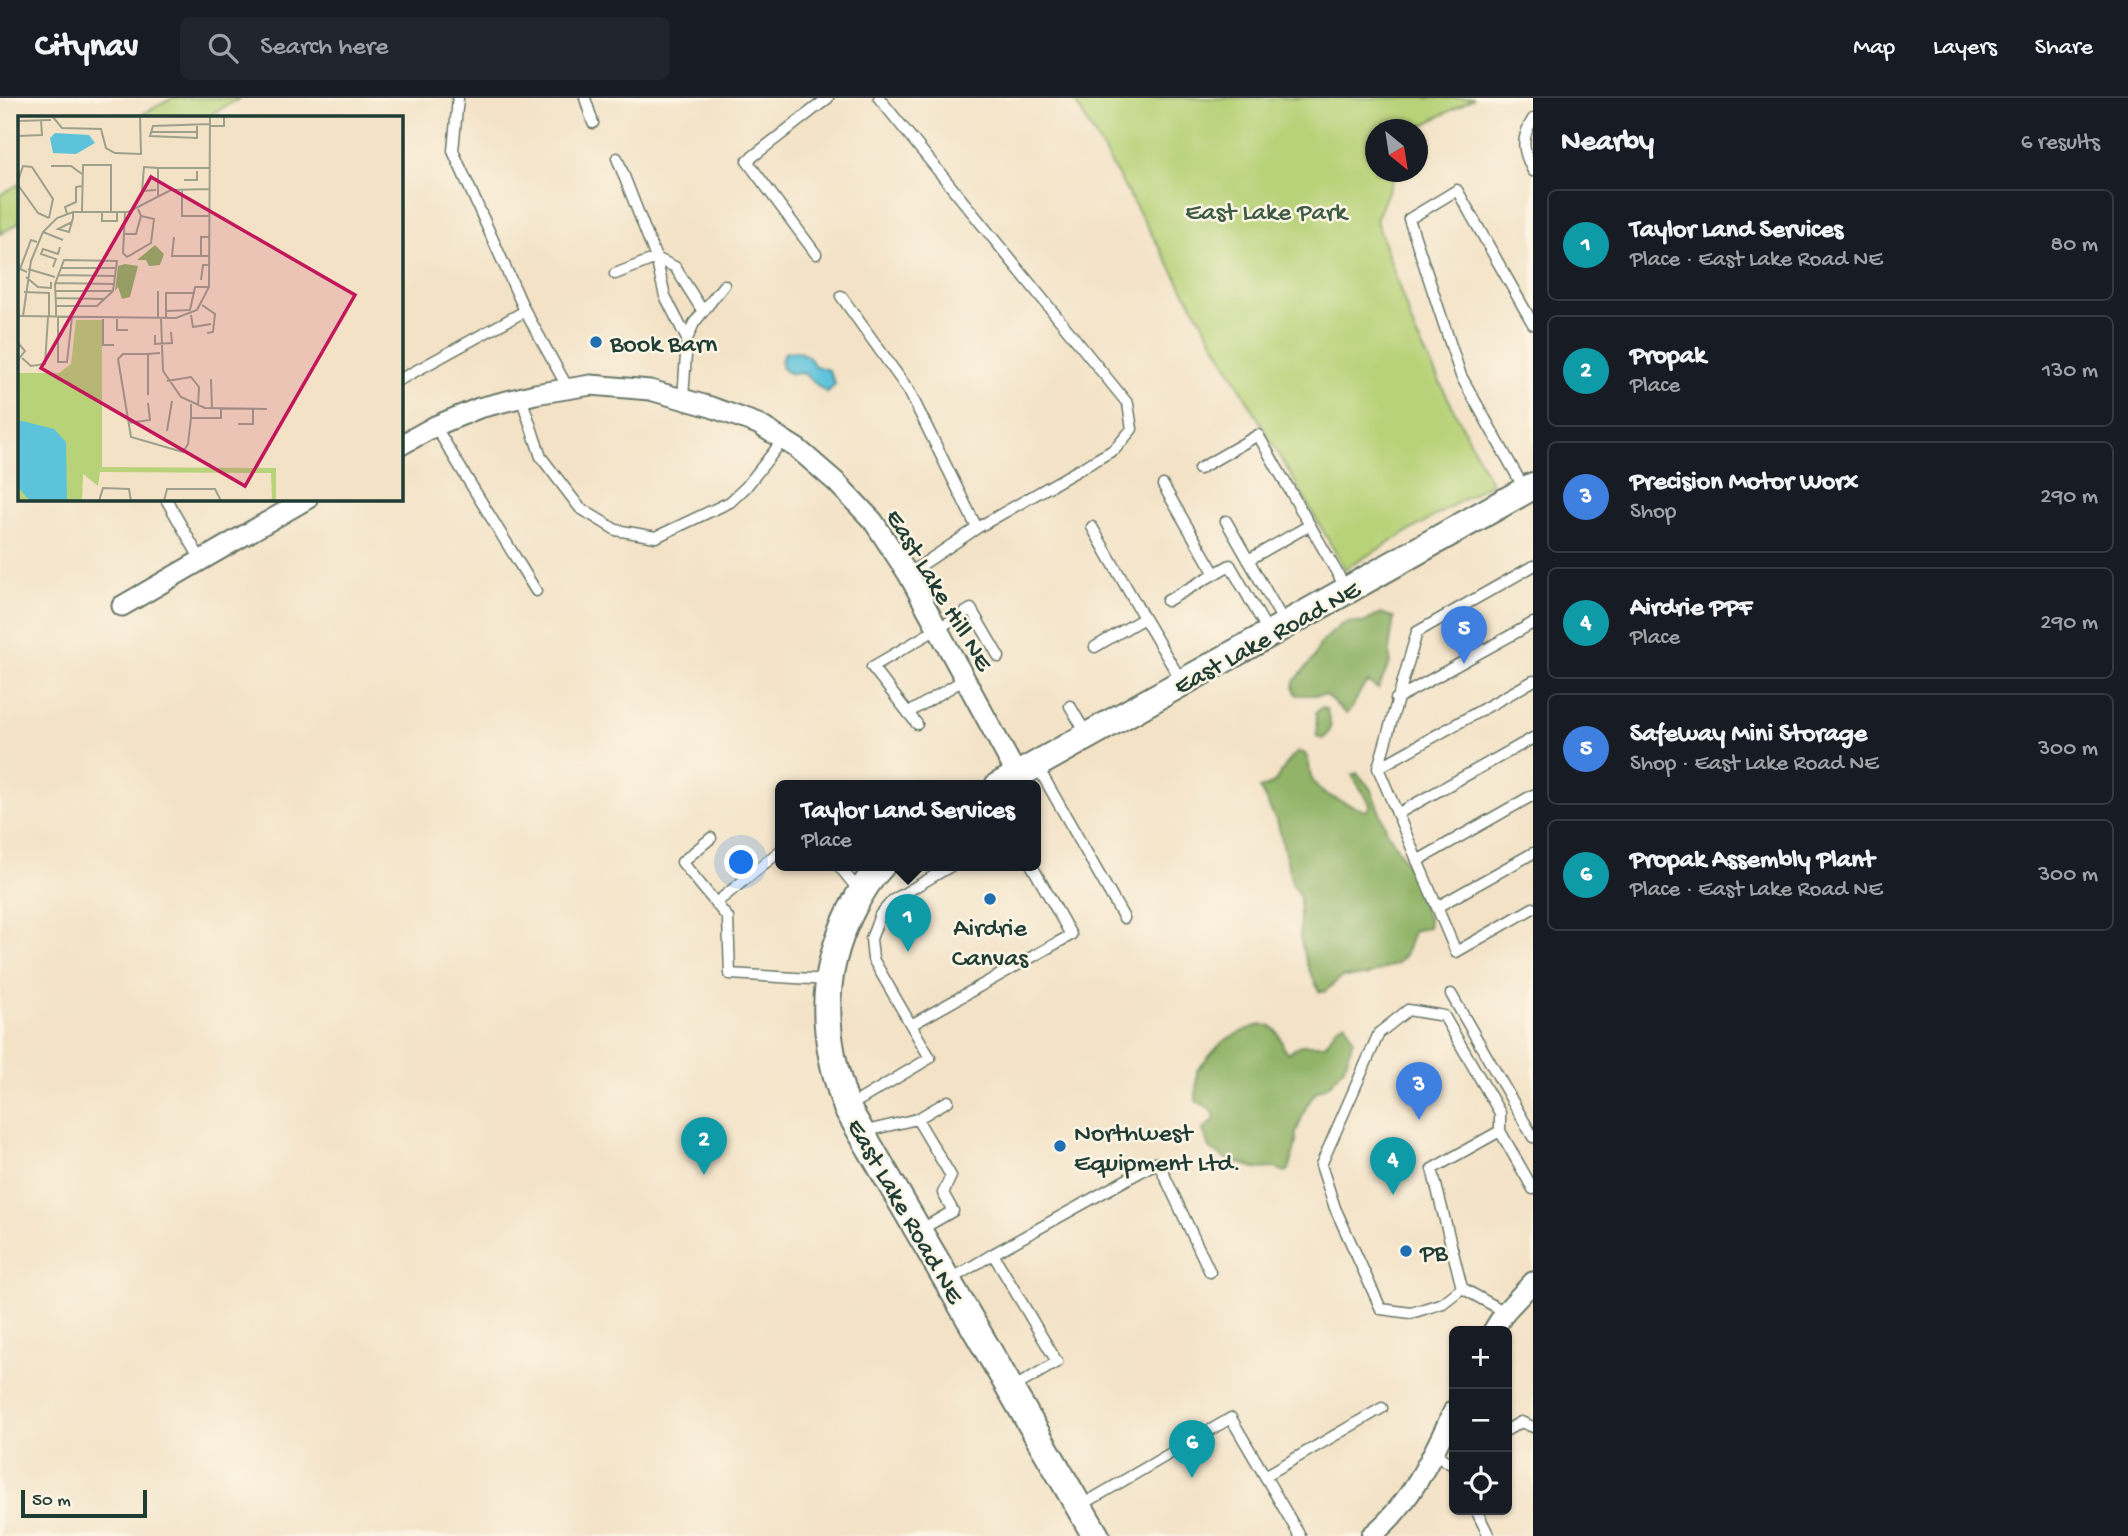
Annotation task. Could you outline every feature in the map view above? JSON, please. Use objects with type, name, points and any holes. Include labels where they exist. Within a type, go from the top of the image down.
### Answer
[{"type":"street","name":"East Lake Hill NE","points":[[402,444],[435,426],[480,408],[521,397],[591,385],[650,390],[758,424],[798,449],[836,482],[873,521],[908,574],[1017,775]]},
{"type":"street","name":"East Lake Road NE","points":[[1017,775],[1529,488]]},
{"type":"street","points":[[122,606],[305,500]]},
{"type":"street","name":"East Lake Road NE","points":[[877,871],[860,892],[839,936],[828,980],[827,1018],[830,1052],[836,1076],[847,1108],[1096,1536]]},
{"type":"street","points":[[1496,1326],[1505,1312],[1533,1282]]},
{"type":"street","points":[[1371,1536],[1404,1502],[1434,1453],[1449,1421]]},
{"type":"lane","points":[[458,98],[453,151],[525,311],[568,388]]},
{"type":"lane","points":[[585,98],[593,123]]},
{"type":"lane","points":[[816,254],[747,162],[828,98]]},
{"type":"lane","points":[[879,98],[1128,404],[1132,429],[1115,449],[977,528],[908,574]]},
{"type":"lane","points":[[1533,119],[1524,133],[1525,156],[1533,171]]},
{"type":"lane","points":[[617,158],[656,258],[665,296],[687,339]]},
{"type":"lane","points":[[1529,488],[1461,376],[1409,219],[1457,190],[1533,324]]},
{"type":"lane","points":[[615,274],[656,258],[675,267],[702,310]]},
{"type":"lane","points":[[684,399],[687,339],[702,310],[724,285]]},
{"type":"lane","points":[[841,296],[909,391],[977,528]]},
{"type":"lane","points":[[402,378],[525,311]]},
{"type":"lane","points":[[521,397],[541,457],[580,508],[616,530],[656,537],[730,502],[746,487],[783,440]]},
{"type":"lane","points":[[435,426],[536,592]]},
{"type":"lane","points":[[1199,469],[1258,435],[1348,590]]},
{"type":"lane","points":[[1163,485],[1215,574]]},
{"type":"lane","points":[[167,500],[201,560]]},
{"type":"lane","points":[[1226,522],[1248,560],[1278,629]]},
{"type":"lane","points":[[1248,560],[1310,524]]},
{"type":"lane","points":[[1092,527],[1182,682]]},
{"type":"lane","points":[[1167,601],[1230,565],[1278,629]]},
{"type":"lane","points":[[1533,566],[1417,632],[1378,768],[1456,952],[1533,908]]},
{"type":"lane","points":[[917,724],[873,667],[971,609],[999,657]]},
{"type":"lane","points":[[1094,647],[1144,618]]},
{"type":"lane","points":[[1396,699],[1533,622]]},
{"type":"lane","points":[[908,713],[965,679]]},
{"type":"lane","points":[[1378,768],[1533,681]]},
{"type":"lane","points":[[1070,706],[1087,736]]},
{"type":"lane","points":[[1397,814],[1533,738]]},
{"type":"lane","points":[[1417,861],[1533,795]]},
{"type":"lane","points":[[1041,807],[1124,918]]},
{"type":"lane","points":[[711,838],[682,862],[728,918],[730,974],[828,980]]},
{"type":"lane","points":[[1437,907],[1533,853]]},
{"type":"lane","points":[[716,903],[775,855]]},
{"type":"lane","points":[[843,871],[860,892]]},
{"type":"lane","points":[[847,1108],[930,1058],[873,959],[872,939],[880,915],[892,900],[942,871]]},
{"type":"lane","points":[[911,1025],[1071,935],[1035,871]]},
{"type":"lane","points":[[1451,994],[1533,1137]]},
{"type":"lane","points":[[1462,1288],[1443,1303],[1411,1313],[1381,1309],[1335,1208],[1321,1165],[1379,1033],[1408,1010],[1444,1016],[1500,1113],[1500,1130],[1533,1189]]},
{"type":"lane","points":[[862,1133],[917,1119],[948,1101]]},
{"type":"lane","points":[[917,1119],[951,1176],[943,1193],[953,1211],[918,1231]]},
{"type":"lane","points":[[1500,1130],[1432,1170],[1462,1288],[1505,1312]]},
{"type":"lane","points":[[948,1281],[1158,1162],[1210,1272]]},
{"type":"lane","points":[[993,1255],[1057,1362],[1010,1389]]},
{"type":"lane","points":[[1265,1476],[1382,1408]]},
{"type":"lane","points":[[1079,1507],[1231,1418],[1300,1536]]},
{"type":"lane","points":[[1512,1427],[1521,1422],[1533,1427]]},
{"type":"lane","points":[[1434,1453],[1449,1463]]},
{"type":"lane","points":[[1478,1515],[1489,1536]]},
{"type":"green space","points":[[172,98],[240,98],[208,116],[140,116]]},
{"type":"green space","name":"East Lake Park","points":[[1073,98],[1474,98],[1428,123],[1428,119],[1365,119],[1365,182],[1392,182],[1376,220],[1415,333],[1491,483],[1345,569]]},
{"type":"green space","points":[[18,185],[18,224],[0,234],[0,195]]},
{"type":"green space","points":[[1381,613],[1394,618],[1390,662],[1378,689],[1368,682],[1346,714],[1326,695],[1297,695],[1294,682],[1314,658],[1320,644],[1339,626],[1348,622],[1363,623]]},
{"type":"green space","points":[[1322,707],[1326,709],[1329,717],[1330,730],[1322,739],[1317,737],[1316,713]]},
{"type":"green space","points":[[1298,752],[1306,756],[1316,785],[1335,799],[1365,811],[1370,804],[1352,775],[1357,773],[1370,788],[1388,833],[1406,863],[1429,922],[1428,927],[1413,931],[1405,955],[1398,963],[1366,976],[1342,977],[1324,992],[1319,991],[1307,965],[1300,936],[1300,897],[1292,883],[1278,824],[1260,789],[1274,783]]},
{"type":"green space","points":[[1346,1023],[1353,1039],[1347,1060],[1329,1085],[1316,1092],[1307,1105],[1296,1133],[1289,1170],[1285,1172],[1276,1168],[1258,1169],[1226,1159],[1209,1148],[1203,1130],[1214,1120],[1215,1115],[1208,1107],[1196,1101],[1197,1070],[1220,1044],[1252,1027],[1266,1025],[1279,1034],[1284,1050],[1288,1053],[1301,1045],[1325,1045],[1335,1029]]},
{"type":"water","points":[[796,351],[808,356],[815,366],[829,370],[835,384],[827,393],[803,373],[791,373],[781,367],[782,357],[786,352]]},
{"type":"place","name":"Book Barn","points":[[596,342]]},
{"type":"place","name":"Safeway Mini Storage","points":[[1464,664]]},
{"type":"place","name":"Airdrie Canvas","points":[[990,899]]},
{"type":"place","name":"Taylor Land Services","points":[[908,952]]},
{"type":"place","name":"Precision Motor Worx","points":[[1419,1120]]},
{"type":"place","name":"Northwest Equipment Ltd.","points":[[1060,1146]]},
{"type":"place","name":"Propak","points":[[704,1175]]},
{"type":"place","name":"Airdrie PPF","points":[[1393,1195]]},
{"type":"place","name":"PB","points":[[1406,1251]]},
{"type":"place","name":"Propak Assembly Plant","points":[[1192,1478]]}]
